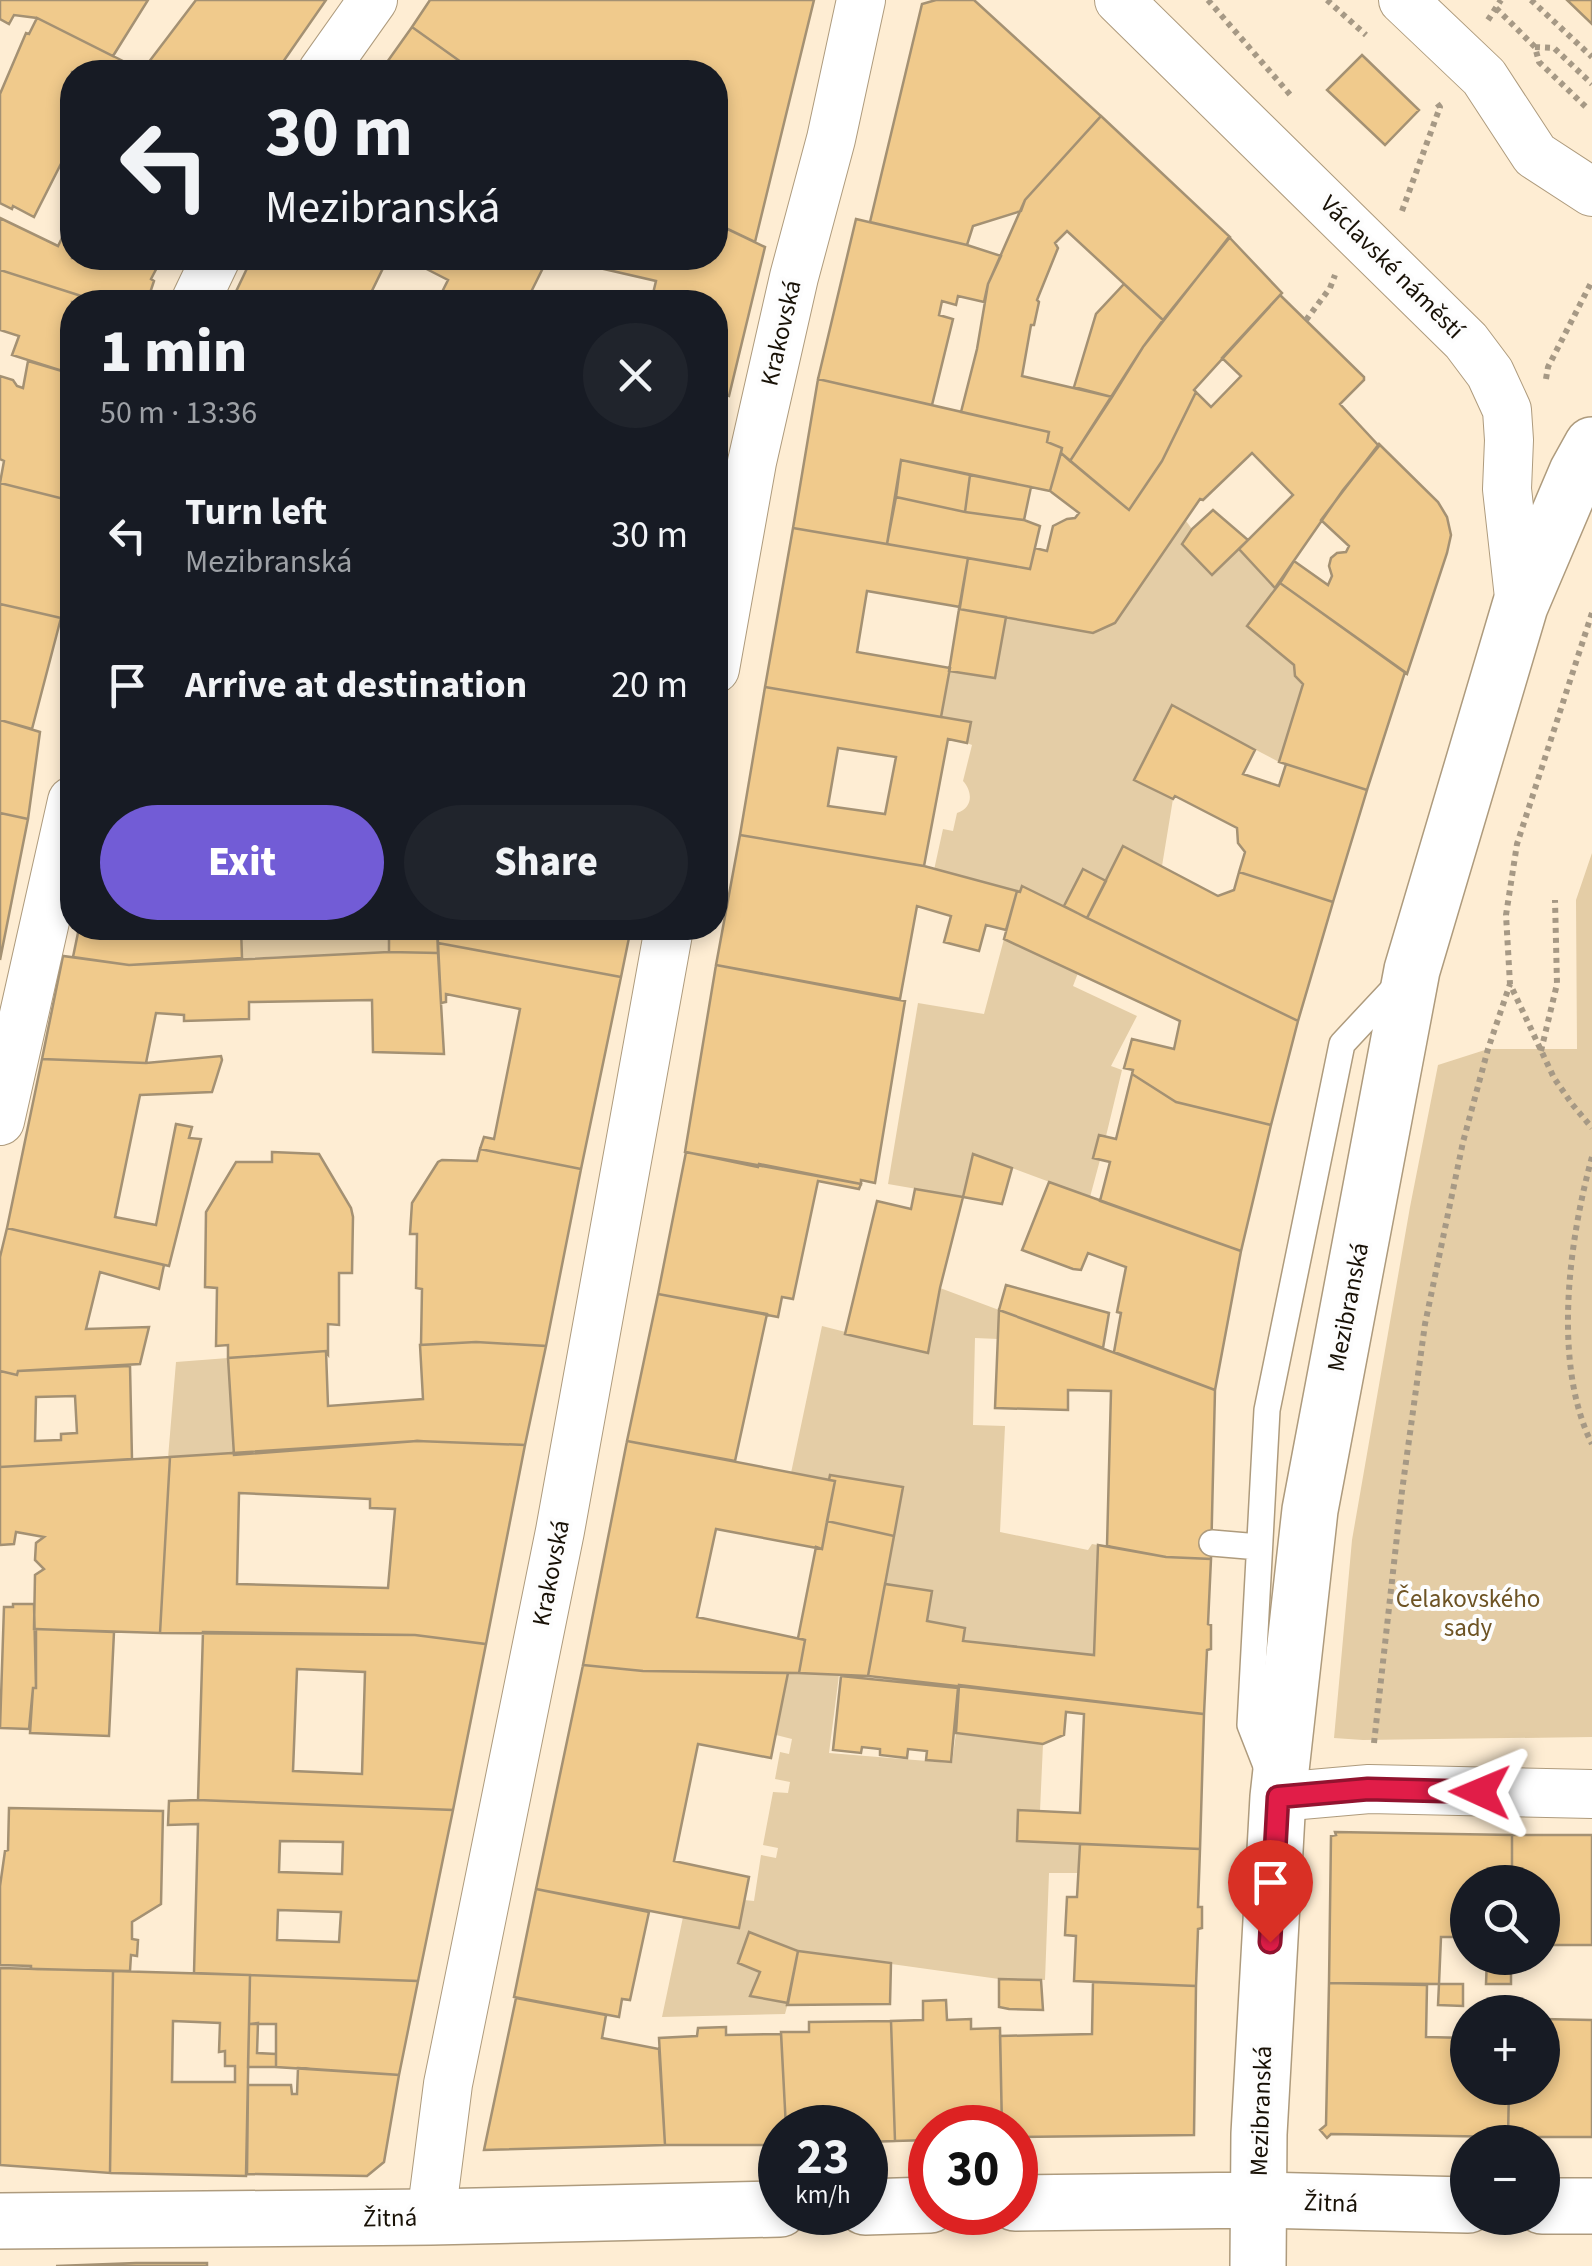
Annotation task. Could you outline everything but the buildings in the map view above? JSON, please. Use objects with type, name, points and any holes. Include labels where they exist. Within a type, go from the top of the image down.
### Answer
[{"type":"main road","name":"Mezibranská","points":[[1258,2266],[1259,2134],[1278,1797],[1310,1510],[1412,970],[1520,606],[1592,445]]},
{"type":"main road","name":"Žitná","points":[[1038,2203],[1258,2200],[1450,2205]]},
{"type":"main road","points":[[1560,2206],[1592,2206]]},
{"type":"main road","name":"Žitná","points":[[0,2222],[431,2218],[758,2210]]},
{"type":"street","points":[[330,60],[373,0]]},
{"type":"street","name":"Krakovská","points":[[728,596],[752,462],[862,0]]},
{"type":"street","name":"Václavské náměstí","points":[[1119,0],[1466,341],[1490,373],[1507,410],[1507,489],[1520,606]]},
{"type":"street","points":[[1403,0],[1484,77],[1535,155],[1592,192]]},
{"type":"street","points":[[0,1121],[60,854]]},
{"type":"street","name":"Krakovská","points":[[431,2218],[448,2084],[560,1531],[666,940]]},
{"type":"street","points":[[1278,1797],[1368,1789],[1592,1794]]},
{"type":"lane","points":[[1278,1797],[1250,1725],[1267,1410],[1342,1044],[1412,970]]},
{"type":"lane","points":[[1212,1543],[1259,1547]]},
{"type":"path","points":[[1327,0],[1367,36]]},
{"type":"path","points":[[1501,0],[1496,8],[1536,47],[1539,62],[1586,108]]},
{"type":"path","points":[[1531,0],[1592,57]]},
{"type":"path","points":[[1536,47],[1554,48],[1592,84]]},
{"type":"path","points":[[1398,220],[1440,107],[1430,95]]},
{"type":"path","points":[[1306,320],[1330,288],[1339,266]]},
{"type":"path","points":[[1545,394],[1548,367],[1592,281]]},
{"type":"path","points":[[1592,613],[1516,844],[1506,916],[1510,984],[1554,1078],[1592,1128]]},
{"type":"path","points":[[1541,1050],[1557,984],[1556,900]]},
{"type":"path","points":[[1368,1789],[1424,1324],[1463,1142],[1510,984]]},
{"type":"path","points":[[1592,1157],[1579,1203],[1568,1330],[1576,1399],[1592,1444]]},
{"type":"green space","points":[[1186,521],[1192,529],[1182,544],[1239,549],[1277,588],[1247,626],[1294,665],[1295,676],[1303,684],[1279,762],[1172,706],[1134,779],[1173,799],[1162,866],[1123,847],[1106,881],[1083,869],[1064,906],[1022,886],[1020,892],[934,870],[943,829],[953,831],[957,813],[970,799],[963,781],[972,745],[967,743],[972,722],[941,717],[949,671],[995,678],[1006,617],[1092,633],[1114,623]]},
{"type":"green space","name":"Čelakovského sady","points":[[1592,853],[1592,1737],[1334,1738],[1352,1540],[1438,1065],[1488,1049],[1577,1049],[1576,900]]},
{"type":"green space","points":[[1004,939],[1078,973],[1073,986],[1137,1016],[1111,1066],[1122,1070],[1106,1136],[1099,1136],[1093,1157],[1100,1160],[1090,1197],[974,1154],[963,1197],[888,1184],[918,1003],[984,1014]]},
{"type":"green space","points":[[241,940],[389,940],[389,952],[242,958]]},
{"type":"green space","points":[[940,1288],[999,1310],[998,1339],[975,1338],[973,1425],[1005,1426],[1000,1532],[1088,1550],[1092,1544],[1098,1545],[1094,1655],[963,1641],[965,1628],[927,1621],[932,1591],[885,1584],[902,1487],[831,1475],[829,1480],[791,1473],[822,1326],[928,1353]]},
{"type":"green space","points":[[228,1358],[234,1455],[168,1458],[176,1362]]},
{"type":"green space","points":[[788,1673],[839,1675],[829,1753],[952,1763],[956,1733],[1043,1744],[1040,1811],[1019,1810],[1017,1841],[1080,1844],[1078,1873],[1049,1873],[1045,1980],[999,1979],[798,1951],[749,1932],[738,1963],[760,1972],[788,2003],[785,2014],[662,2017],[683,1917],[739,1928],[744,1900],[754,1901],[761,1855],[776,1858],[778,1848],[763,1845],[773,1792],[788,1793],[790,1782],[775,1779],[780,1752],[789,1754],[792,1739],[776,1735]]},
{"type":"route","points":[[1270,1942],[1278,1797],[1368,1789],[1480,1792]]}]
